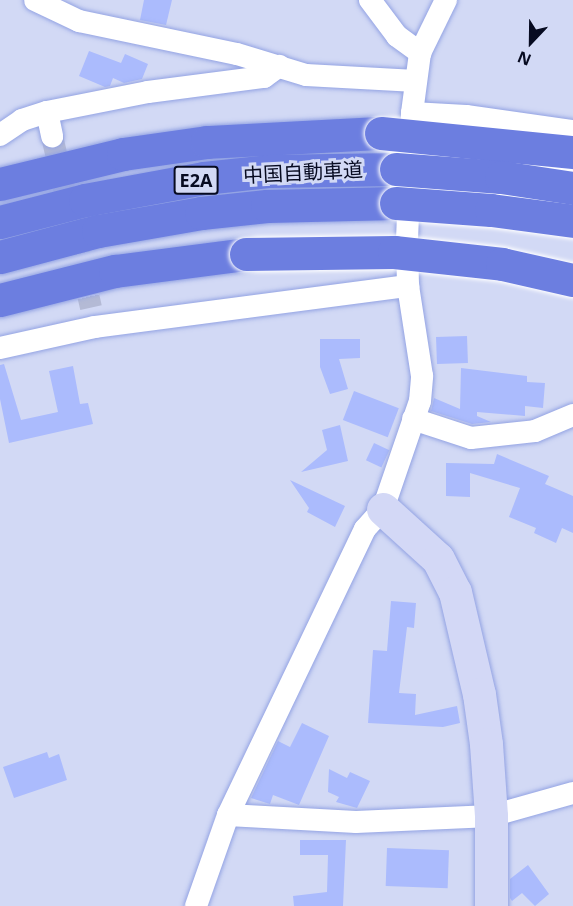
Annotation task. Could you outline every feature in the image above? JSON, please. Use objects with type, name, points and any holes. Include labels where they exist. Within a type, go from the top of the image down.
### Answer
[{"type":"highway","points":[[0,184],[123,154],[207,142],[381,133],[573,152]]},
{"type":"highway","name":"中国自動車道","points":[[0,222],[85,200],[204,178],[268,171],[396,168],[501,177],[573,188]]},
{"type":"highway","name":"中国自動車道","points":[[0,257],[98,231],[201,213],[267,206],[396,203],[491,210],[573,221]]},
{"type":"highway","points":[[0,300],[115,271],[246,254],[394,252],[502,264],[573,280]]},
{"type":"street","points":[[36,0],[79,21],[279,66],[306,75],[416,81]]},
{"type":"street","points":[[370,0],[406,46],[420,53]]},
{"type":"street","points":[[196,906],[228,815],[365,529],[383,508],[413,419],[422,376],[408,286],[412,113],[420,53],[446,0]]},
{"type":"street","points":[[0,135],[22,120],[46,112],[148,92],[264,77],[279,66]]},
{"type":"street","points":[[46,112],[52,136]]},
{"type":"street","points":[[412,113],[466,116],[573,131]]},
{"type":"street","points":[[0,348],[93,317],[408,286]]},
{"type":"street","points":[[413,419],[471,438],[535,431],[573,415]]},
{"type":"street","points":[[383,508],[438,559],[455,592],[479,694],[491,816],[491,906]]},
{"type":"street","points":[[228,815],[356,822],[491,816],[573,793]]},
{"type":"building","points":[[144,0],[172,0],[166,25],[140,20]]},
{"type":"building","points":[[89,51],[121,63],[125,54],[148,64],[142,79],[124,83],[113,78],[110,86],[105,87],[79,76]]},
{"type":"building","points":[[467,336],[468,363],[437,364],[436,337]]},
{"type":"building","points":[[320,339],[360,339],[360,358],[339,359],[348,389],[330,394],[320,367]]},
{"type":"building","points":[[4,364],[21,420],[58,412],[49,371],[73,366],[80,404],[88,403],[93,424],[9,443],[0,399],[0,365]]},
{"type":"building","points":[[461,368],[527,376],[527,382],[545,383],[543,408],[525,406],[525,416],[477,412],[477,416],[491,422],[472,424],[431,411],[434,398],[460,409]]},
{"type":"building","points":[[354,391],[399,408],[388,437],[343,420]]},
{"type":"building","points":[[340,425],[348,461],[301,472],[327,450],[322,430]]},
{"type":"building","points":[[374,443],[389,450],[381,467],[366,460]]},
{"type":"building","points":[[497,454],[549,476],[545,484],[573,496],[573,533],[562,528],[556,543],[534,533],[536,528],[509,517],[520,488],[470,473],[470,497],[446,496],[446,463],[494,464]]},
{"type":"building","points":[[290,480],[345,506],[335,527],[307,512],[309,508]]},
{"type":"building","points":[[391,601],[416,603],[414,628],[407,627],[399,693],[416,694],[415,715],[457,706],[460,723],[443,727],[368,723],[373,650],[387,651]]},
{"type":"building","points":[[302,723],[329,736],[299,805],[273,795],[270,804],[251,798],[278,741],[290,747]]},
{"type":"building","points":[[47,752],[49,758],[59,754],[67,780],[14,798],[3,767]]},
{"type":"building","points":[[329,769],[347,778],[350,772],[370,781],[357,808],[336,802],[339,797],[328,792]]},
{"type":"building","points":[[300,840],[346,840],[343,906],[294,906],[293,896],[327,892],[328,855],[300,855]]},
{"type":"building","points":[[387,848],[449,850],[448,888],[386,886]]},
{"type":"building","points":[[528,865],[549,894],[535,906],[522,893],[512,901],[510,898],[510,879]]},
{"type":"tunnel","points":[[52,136],[91,308]]}]
